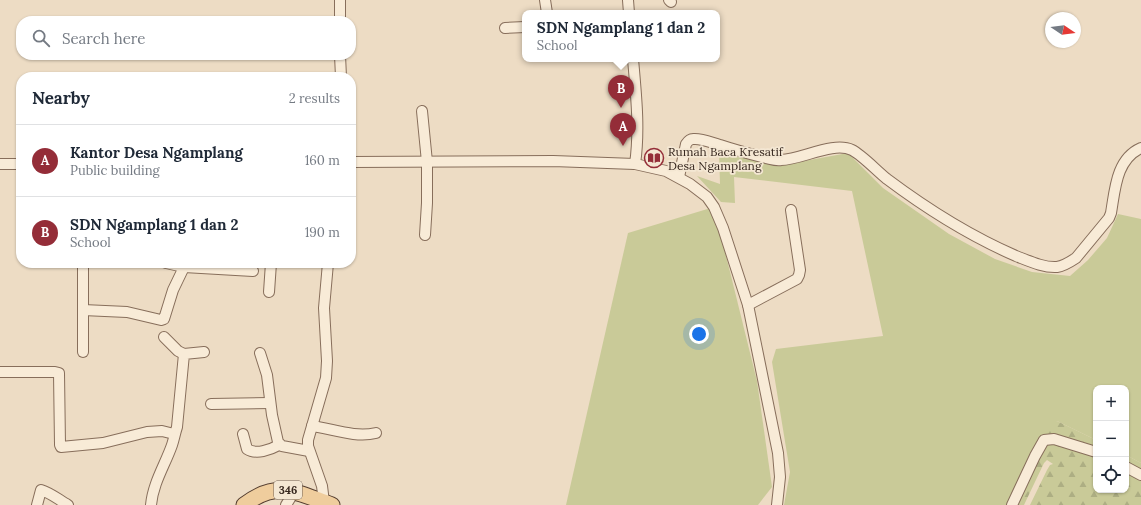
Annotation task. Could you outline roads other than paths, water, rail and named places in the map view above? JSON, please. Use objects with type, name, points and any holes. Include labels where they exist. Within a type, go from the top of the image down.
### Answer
[{"type":"main road","name":"346","points":[[244,505],[258,495],[280,490],[294,492],[328,504]]},
{"type":"street","points":[[340,0],[340,16]]},
{"type":"street","points":[[545,0],[546,10]]},
{"type":"street","points":[[628,0],[629,10]]},
{"type":"street","points":[[505,28],[522,27]]},
{"type":"street","points":[[340,60],[341,72]]},
{"type":"street","points":[[633,62],[637,124],[637,150],[635,164]]},
{"type":"street","points":[[422,112],[427,162],[425,235]]},
{"type":"street","points":[[679,177],[686,144],[692,139],[706,141],[777,160],[786,160],[826,150],[847,148],[854,150],[886,178],[970,234],[1030,262],[1057,267],[1065,265],[1076,258],[1109,218],[1118,175],[1121,168],[1125,160],[1141,148]]},
{"type":"street","points":[[356,162],[554,161],[635,164],[659,168],[679,177],[707,197],[714,207],[724,228],[748,305],[778,453],[780,477],[777,505]]},
{"type":"street","points":[[0,164],[16,164]]},
{"type":"street","points":[[748,305],[797,279],[800,275],[791,210]]},
{"type":"street","points":[[83,352],[84,268]]},
{"type":"street","points":[[83,310],[127,312],[163,320],[173,290],[184,268]]},
{"type":"street","points":[[219,268],[253,271]]},
{"type":"street","points":[[269,292],[271,268]]},
{"type":"street","points":[[328,268],[324,308],[327,360],[326,378],[308,440],[308,446],[328,504]]},
{"type":"street","points":[[164,338],[178,351],[184,354],[204,352]]},
{"type":"street","points":[[260,353],[267,375],[270,403],[279,445]]},
{"type":"street","points":[[151,505],[152,494],[172,445],[177,427],[184,354]]},
{"type":"street","points":[[0,372],[59,373],[61,447],[103,443],[147,432],[174,434]]},
{"type":"street","points":[[211,404],[270,403]]},
{"type":"street","points":[[312,426],[360,435],[376,433]]},
{"type":"street","points":[[242,434],[247,448],[253,452],[267,450],[279,445],[309,451]]},
{"type":"street","points":[[1012,505],[1044,440],[1054,439],[1093,451]]},
{"type":"street","points":[[1129,469],[1141,475]]},
{"type":"street","points":[[37,505],[41,490],[68,505]]},
{"type":"street","points":[[286,505],[294,492]]},
{"type":"place","name":"SDN Ngamplang 1 dan 2","points":[[621,108]]},
{"type":"place","name":"Kantor Desa Ngamplang","points":[[623,146]]},
{"type":"place","name":"Rumah Baca Kresatif Desa Ngamplang","points":[[654,158]]}]
